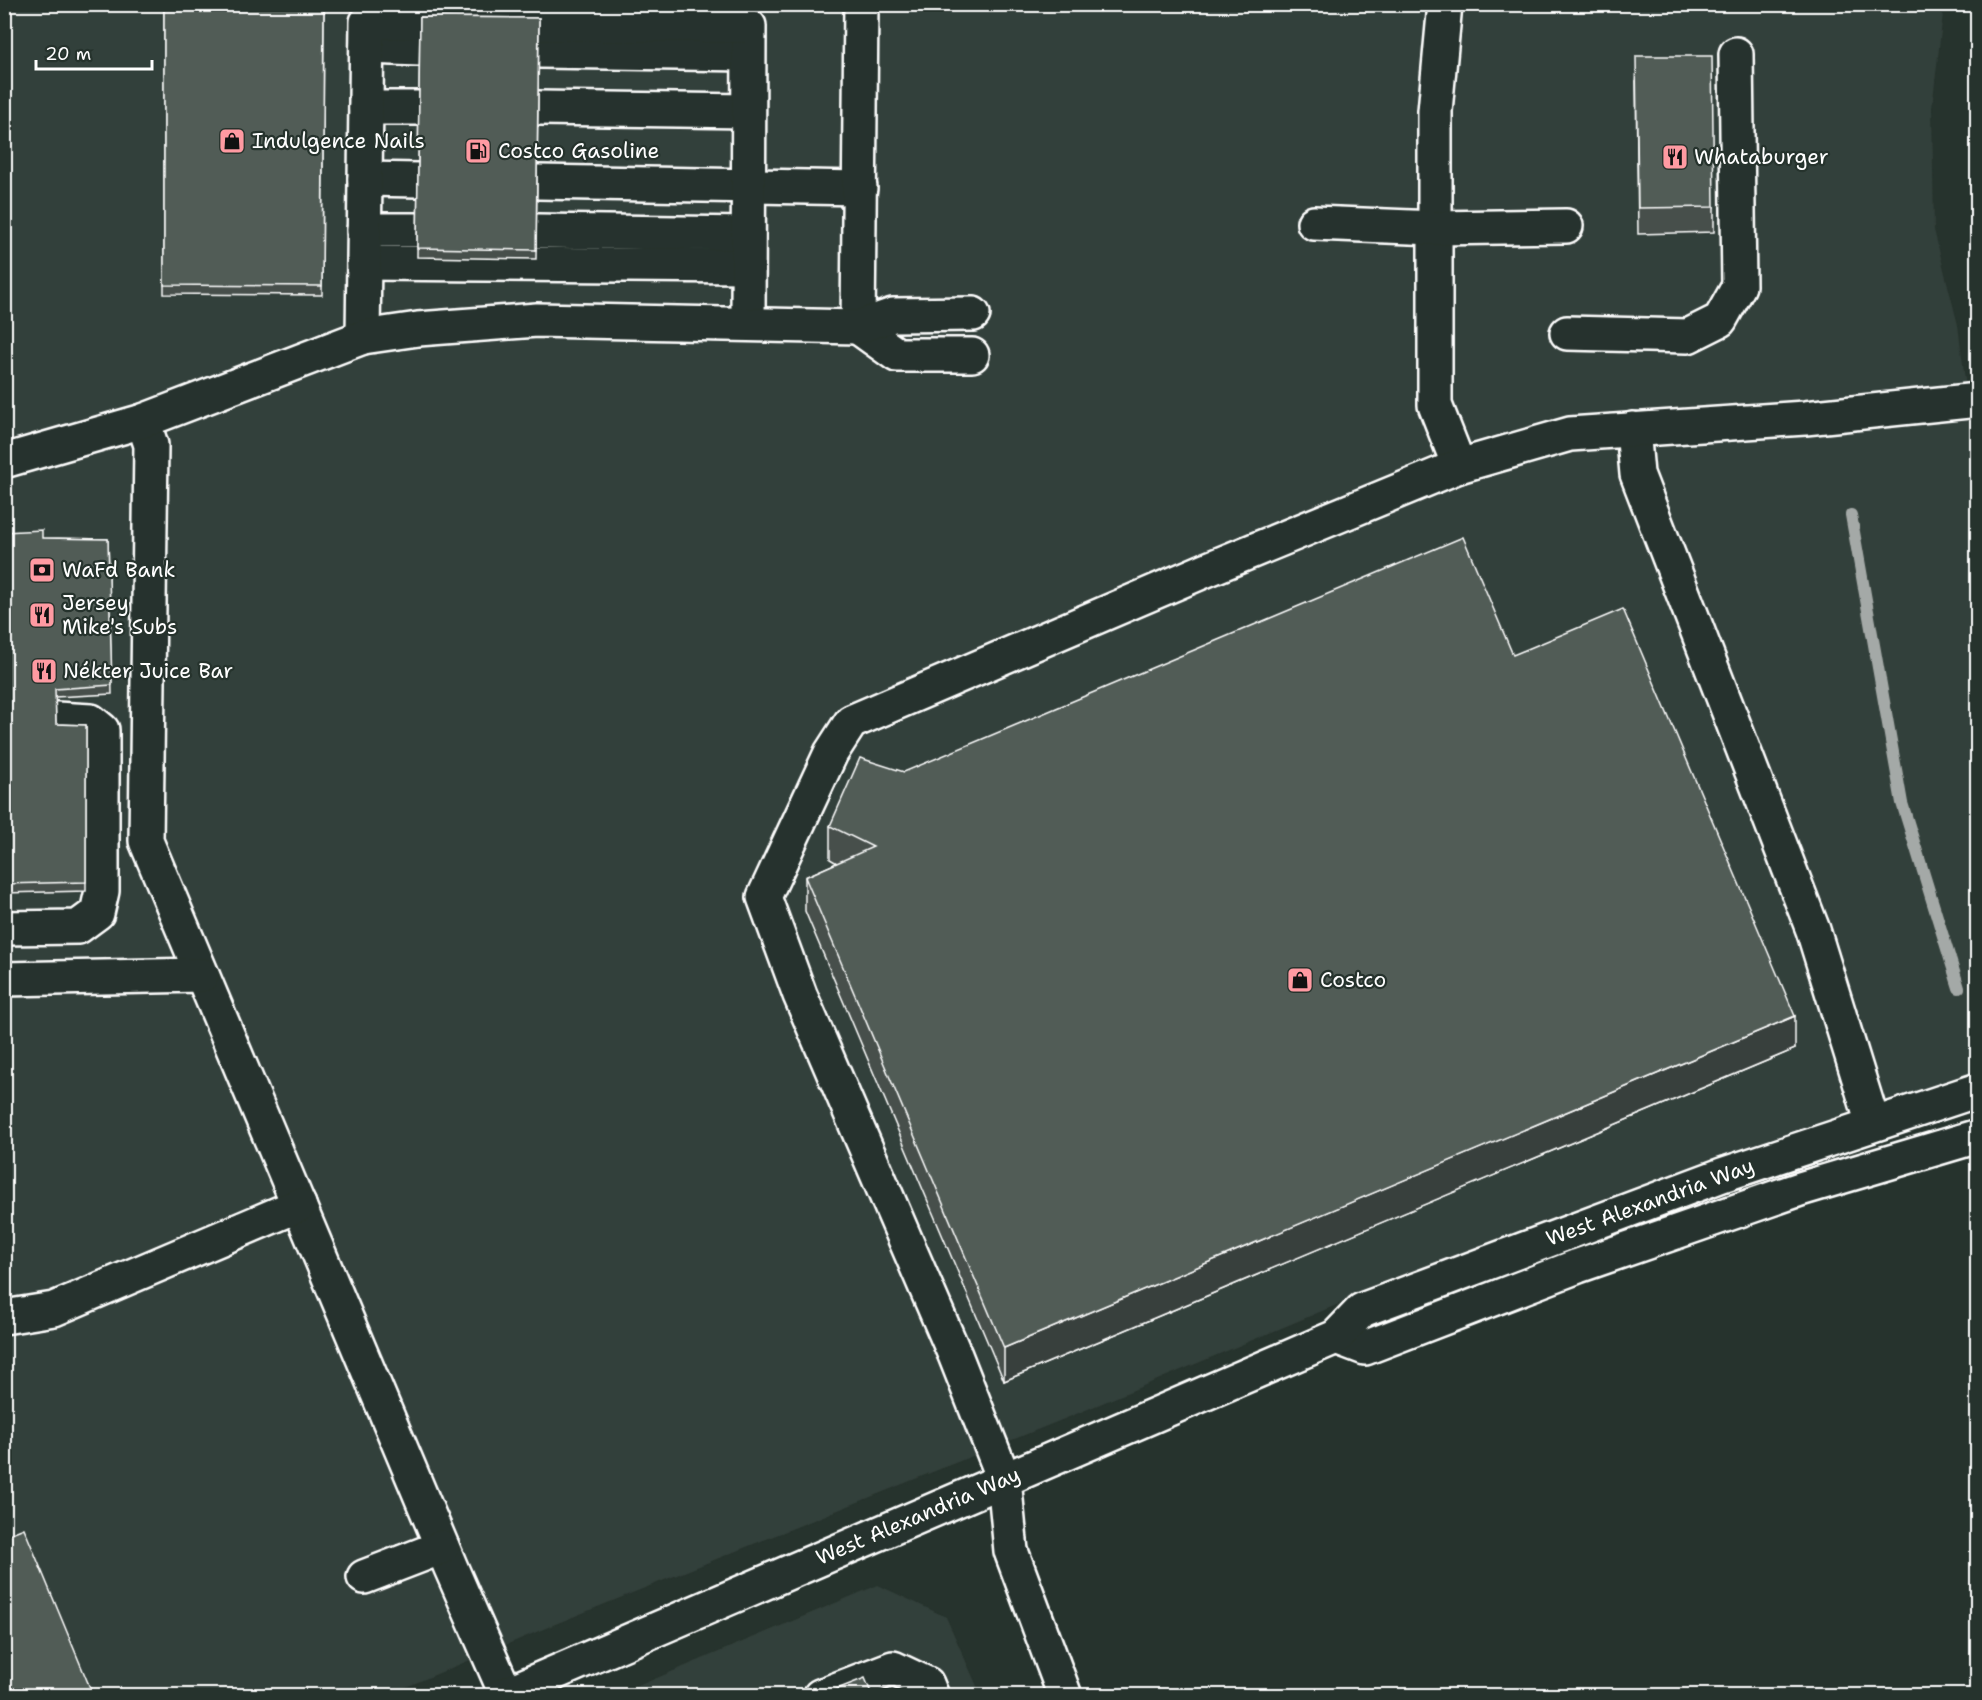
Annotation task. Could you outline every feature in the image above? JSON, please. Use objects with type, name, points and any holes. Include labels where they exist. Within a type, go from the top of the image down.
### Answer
[{"type":"street","points":[[858,327],[861,4]]},
{"type":"street","points":[[1445,4],[1435,111],[1435,405],[1459,466]]},
{"type":"street","points":[[363,338],[367,22],[749,26],[748,323]]},
{"type":"street","points":[[367,47],[420,49]]},
{"type":"street","points":[[540,51],[748,54]]},
{"type":"street","points":[[1566,333],[1688,336],[1720,320],[1739,286],[1736,54]]},
{"type":"street","points":[[366,108],[419,108]]},
{"type":"street","points":[[539,108],[748,111]]},
{"type":"street","points":[[365,179],[418,180]]},
{"type":"street","points":[[538,183],[860,188]]},
{"type":"street","points":[[1314,223],[1435,228],[1566,226]]},
{"type":"street","points":[[364,230],[418,230]]},
{"type":"street","points":[[537,231],[747,234]]},
{"type":"street","points":[[364,262],[747,266]]},
{"type":"street","points":[[4,461],[143,421],[363,338],[418,328],[537,320],[858,327],[893,315],[973,314]]},
{"type":"street","points":[[858,327],[897,355],[972,355]]},
{"type":"street","points":[[1065,1695],[1011,1551],[1004,1479],[954,1355],[800,995],[764,897],[781,856],[831,753],[851,722],[1272,542],[1459,466],[1570,434],[1805,418],[1977,400]]},
{"type":"street","points":[[143,421],[151,445],[146,841],[505,1695]]},
{"type":"street","points":[[1633,429],[1637,474],[1813,930],[1872,1124]]},
{"type":"street","points":[[4,928],[78,927],[97,913],[100,902],[102,891],[102,730],[91,721],[56,718]]},
{"type":"street","points":[[4,979],[202,975]]},
{"type":"street","name":"West Alexandria Way","points":[[505,1695],[1336,1337],[1362,1310],[1712,1178],[1977,1090]]},
{"type":"street","name":"West Alexandria Way","points":[[1336,1337],[1365,1347],[1578,1266],[1800,1189],[1977,1136]]},
{"type":"street","points":[[4,1317],[54,1309],[299,1205]]},
{"type":"street","points":[[364,1577],[442,1547]]},
{"type":"street","points":[[820,1695],[893,1668],[927,1684],[932,1695]]},
{"type":"shaded area","points":[[5,5],[1944,5],[1932,108],[1934,230],[1958,325],[1978,482],[1977,1075],[1401,1278],[1069,1417],[553,1625],[387,1695],[5,1696]]},
{"type":"shaded area","points":[[878,1585],[946,1617],[981,1695],[614,1696]]},
{"type":"building","points":[[164,4],[324,4],[322,286],[164,285]]},
{"type":"building","name":"Costco Gasoline","points":[[420,17],[539,18],[536,250],[417,248]]},
{"type":"building","name":"Whataburger","points":[[1636,56],[1712,56],[1714,207],[1638,208]]},
{"type":"building","points":[[42,530],[42,538],[108,539],[112,685],[55,689],[56,724],[86,725],[86,882],[4,884],[4,532]]},
{"type":"building","name":"Costco","points":[[1463,537],[1513,655],[1623,609],[1795,1016],[1004,1348],[805,877],[873,847],[830,826],[860,758],[904,772]]},
{"type":"building","points":[[24,1528],[93,1695],[4,1695],[4,1536]]},
{"type":"building","points":[[865,1678],[872,1695],[822,1695]]},
{"type":"waterway","points":[[1851,515],[1902,803],[1959,988]]},
{"type":"place","name":"Indulgence Nails","points":[[232,141]]},
{"type":"place","name":"Costco Gasoline","points":[[478,151]]},
{"type":"place","name":"Whataburger","points":[[1675,157]]},
{"type":"place","name":"WaFd Bank","points":[[42,570]]},
{"type":"place","name":"Jersey Mike's Subs","points":[[42,615]]},
{"type":"place","name":"Nékter Juice Bar","points":[[44,671]]},
{"type":"place","name":"Costco","points":[[1300,980]]}]
